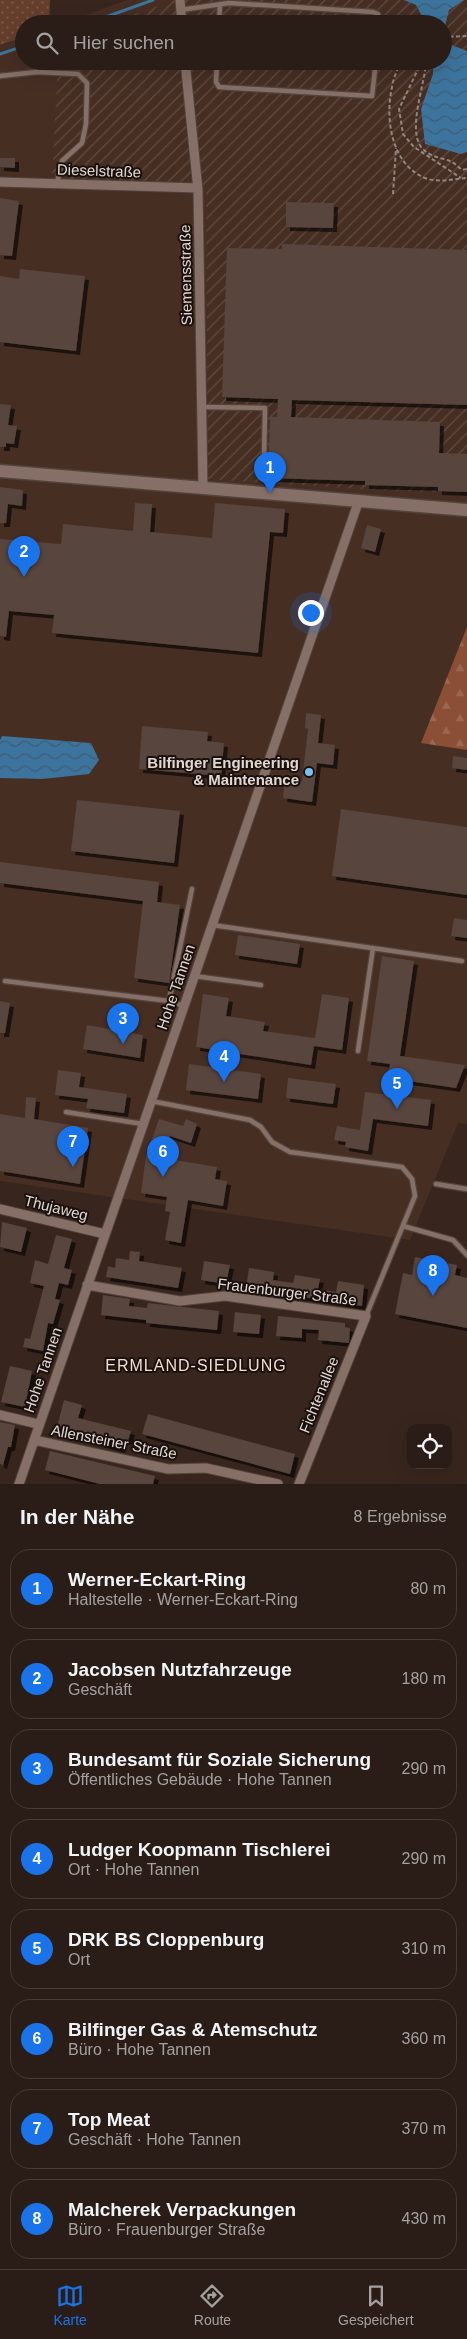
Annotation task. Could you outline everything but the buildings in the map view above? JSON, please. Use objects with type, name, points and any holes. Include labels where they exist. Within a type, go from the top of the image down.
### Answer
[{"type":"street","points":[[180,0],[181,15]]},
{"type":"street","name":"Siemensstraße","points":[[187,70],[198,188],[203,488]]},
{"type":"street","name":"Dieselstraße","points":[[0,182],[198,188]]},
{"type":"street","points":[[0,471],[467,510]]},
{"type":"street","name":"Hohe Tannen","points":[[19,1484],[38,1424],[359,500]]},
{"type":"street","name":"Thujaweg","points":[[0,1209],[105,1234]]},
{"type":"street","name":"Frauenburger Straße","points":[[87,1285],[180,1301],[225,1296],[366,1316]]},
{"type":"street","name":"Fichtenallee","points":[[299,1484],[366,1316]]},
{"type":"street","points":[[0,1415],[38,1424]]},
{"type":"street","name":"Allensteiner Straße","points":[[34,1440],[168,1469],[206,1468],[278,1484]]},
{"type":"lane","points":[[180,10],[229,3],[373,12],[378,15]]},
{"type":"lane","points":[[219,15],[220,4]]},
{"type":"lane","points":[[217,70],[216,82],[219,87],[372,96],[375,70]]},
{"type":"lane","points":[[0,76],[37,72],[78,74],[87,84],[86,124],[82,142],[62,161],[56,183]]},
{"type":"lane","points":[[202,407],[265,408],[264,460]]},
{"type":"lane","points":[[169,1001],[192,889]]},
{"type":"lane","points":[[212,925],[462,962]]},
{"type":"lane","points":[[358,1051],[373,948]]},
{"type":"lane","points":[[194,976],[261,985]]},
{"type":"lane","points":[[5,981],[169,1001],[184,1006]]},
{"type":"lane","points":[[151,1101],[250,1120],[261,1127],[272,1142],[290,1152],[402,1168],[412,1179],[415,1196],[366,1316]]},
{"type":"lane","points":[[66,1112],[143,1124]]},
{"type":"lane","points":[[436,1184],[467,1189]]},
{"type":"lane","points":[[402,1226],[453,1240],[467,1255]]},
{"type":"path","points":[[452,36],[467,36]]},
{"type":"path","points":[[397,70],[391,88],[390,136],[406,166],[425,178],[442,181],[467,178]]},
{"type":"path","points":[[418,70],[399,109],[403,134],[414,148],[461,178]]},
{"type":"path","points":[[426,70],[417,105],[416,118],[420,144],[423,150],[432,155],[453,162],[462,170],[467,169]]},
{"type":"path","points":[[393,194],[396,148]]},
{"type":"shaded area","points":[[0,0],[50,0],[49,15],[15,15],[15,40],[0,45]]},
{"type":"shaded area","points":[[127,0],[467,0],[467,1124],[458,1123],[410,1240],[0,1181],[0,45],[15,40],[15,70],[452,70],[452,15],[85,15]]},
{"type":"shaded area","points":[[175,0],[467,0],[467,493],[376,490],[208,479],[206,192],[195,189],[52,179],[58,70],[452,70],[452,15],[132,15]]},
{"type":"green space","points":[[467,627],[467,750],[421,743]]},
{"type":"water","points":[[404,0],[464,0],[449,10],[448,15],[421,15],[416,5]]},
{"type":"water","points":[[452,45],[467,51],[467,152],[461,154],[425,144],[421,109],[433,70],[452,70]]},
{"type":"water","points":[[2,736],[91,743],[99,760],[89,774],[43,779],[0,778],[0,740]]},
{"type":"waterway","points":[[111,15],[153,0]]},
{"type":"waterway","points":[[0,54],[15,49]]},
{"type":"place","name":"Werner-Eckart-Ring","points":[[270,493]]},
{"type":"place","name":"Jacobsen Nutzfahrzeuge","points":[[24,577]]},
{"type":"place","name":"Bilfinger Engineering & Maintenance","points":[[309,772]]},
{"type":"place","name":"Bundesamt für Soziale Sicherung","points":[[123,1044]]},
{"type":"place","name":"Ludger Koopmann Tischlerei","points":[[224,1082]]},
{"type":"place","name":"DRK BS Cloppenburg","points":[[397,1109]]},
{"type":"place","name":"Top Meat","points":[[73,1167]]},
{"type":"place","name":"Bilfinger Gas & Atemschutz","points":[[163,1177]]},
{"type":"place","name":"Malcherek Verpackungen","points":[[433,1296]]},
{"type":"district","name":"ERMLAND-SIEDLUNG","points":[[196,1365]]}]
